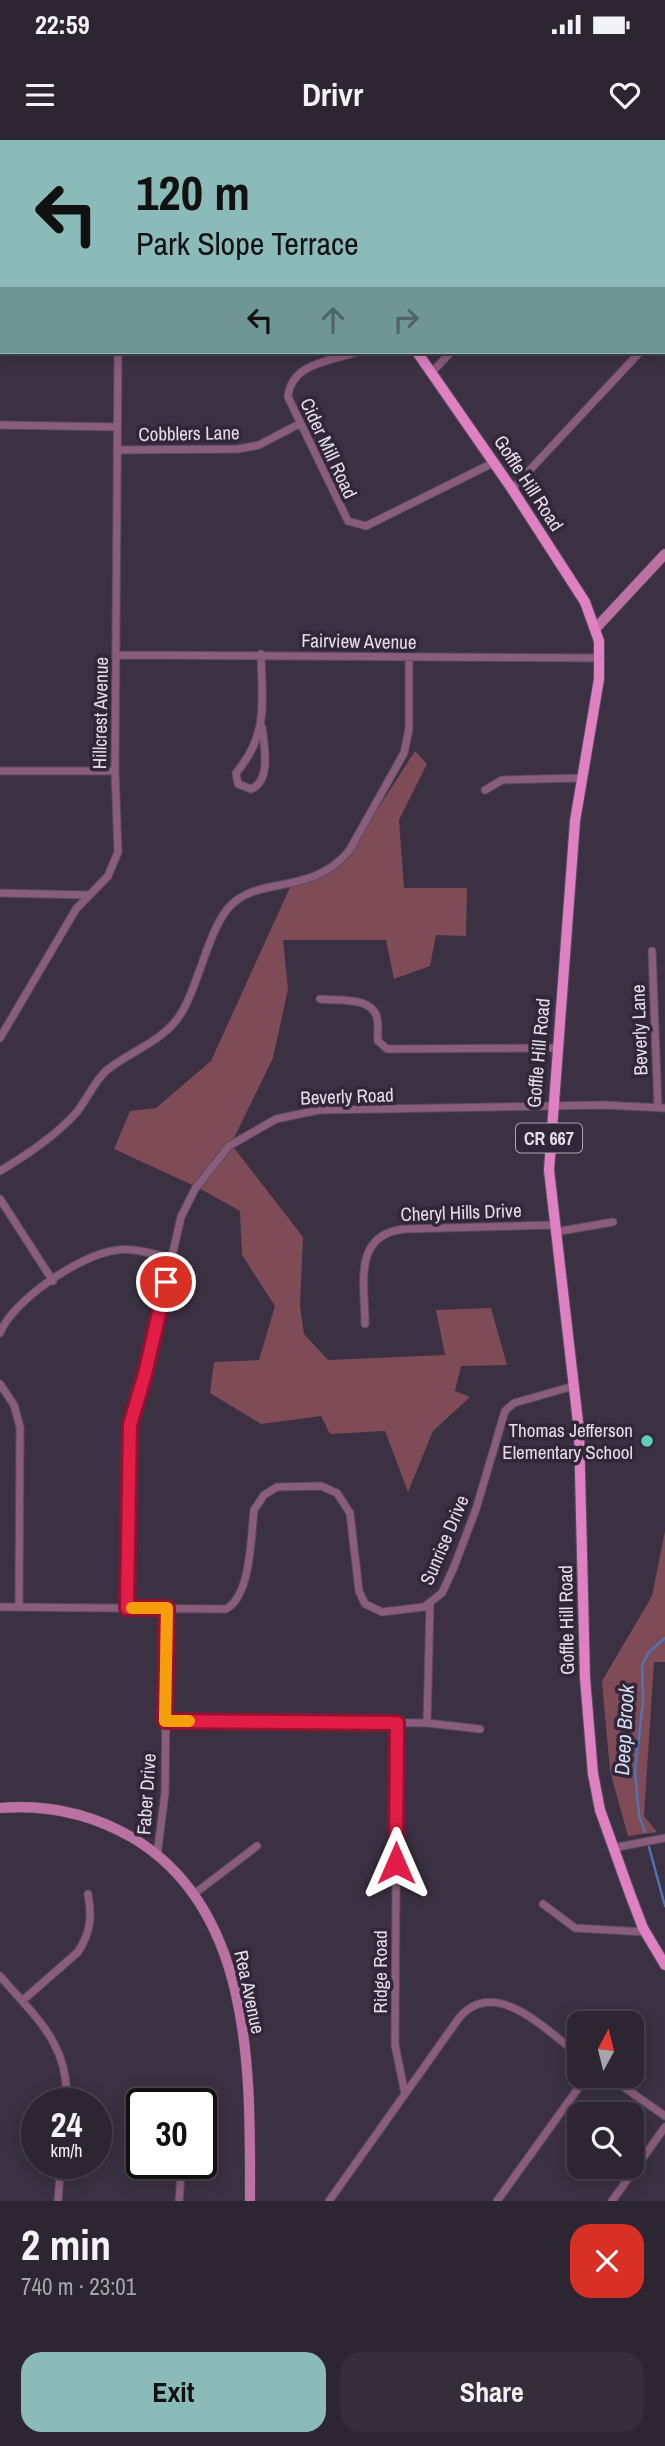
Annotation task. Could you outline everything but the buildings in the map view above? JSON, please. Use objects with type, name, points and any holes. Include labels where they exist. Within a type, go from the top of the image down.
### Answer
[{"type":"main road","name":"Goffle Hill Road","points":[[418,354],[495,462],[585,602],[596,628],[601,657],[581,778],[548,1154],[579,1431],[586,1714],[597,1798],[645,1932],[665,1965]]},
{"type":"street","name":"Hillcrest Avenue","points":[[0,1037],[76,909],[108,876],[118,852],[115,771],[118,354]]},
{"type":"street","name":"Cider Mill Road","points":[[351,354],[303,369],[294,376],[288,397],[344,516],[360,527],[370,524],[495,462]]},
{"type":"street","points":[[432,372],[449,354]]},
{"type":"street","points":[[512,489],[638,354]]},
{"type":"street","points":[[0,425],[117,427]]},
{"type":"street","name":"Cobblers Lane","points":[[117,450],[238,449],[259,445],[299,425]]},
{"type":"street","points":[[596,628],[665,554]]},
{"type":"street","points":[[261,654],[263,770],[261,781],[251,789],[238,784],[236,773],[256,746],[262,727]]},
{"type":"street","name":"Fairview Avenue","points":[[117,655],[601,657]]},
{"type":"street","points":[[0,1171],[59,1130],[107,1070],[173,1024],[183,1011],[220,922],[233,903],[263,890],[316,878],[349,852],[404,754],[409,729],[409,658]]},
{"type":"street","points":[[0,771],[115,771]]},
{"type":"street","points":[[485,790],[502,780],[581,778]]},
{"type":"street","points":[[0,893],[89,895]]},
{"type":"street","name":"Beverly Lane","points":[[652,951],[662,1108]]},
{"type":"street","points":[[320,999],[360,1002],[370,1007],[377,1019],[378,1041],[387,1049],[556,1048]]},
{"type":"street","name":"Beverly Road","points":[[127,1608],[130,1425],[187,1202],[212,1164],[241,1137],[276,1119],[319,1110],[551,1106],[662,1108]]},
{"type":"street","points":[[0,1199],[53,1281]]},
{"type":"street","points":[[555,1228],[613,1222]]},
{"type":"street","name":"Cheryl Hills Drive","points":[[365,1324],[366,1258],[369,1246],[383,1233],[405,1229],[555,1228]]},
{"type":"street","points":[[0,1333],[23,1301],[102,1252],[132,1250],[171,1258]]},
{"type":"street","points":[[0,1384],[13,1405],[20,1427],[19,1607]]},
{"type":"street","name":"Sunrise Drive","points":[[0,1607],[220,1610],[237,1602],[243,1588],[254,1510],[264,1495],[284,1486],[321,1486],[342,1498],[350,1513],[359,1591],[370,1608],[382,1612],[407,1610],[430,1604],[442,1592],[476,1509],[505,1411],[514,1403],[574,1386]]},
{"type":"street","points":[[427,1723],[430,1604]]},
{"type":"street","name":"Faber Drive","points":[[157,1856],[165,1793],[167,1608]]},
{"type":"street","points":[[165,1721],[427,1723],[480,1730]]},
{"type":"street","name":"Ridge Road","points":[[397,1723],[395,2045],[405,2094]]},
{"type":"street","name":"Rea Avenue","points":[[0,1808],[41,1808],[88,1817],[117,1829],[157,1856],[194,1894],[222,1944],[235,1989],[247,2093],[250,2201]]},
{"type":"street","points":[[613,1848],[665,1838]]},
{"type":"street","points":[[194,1894],[257,1846]]},
{"type":"street","points":[[22,2001],[78,1952],[84,1943],[91,1914],[88,1894]]},
{"type":"street","points":[[543,1904],[570,1925],[586,1931],[645,1932]]},
{"type":"street","points":[[0,1976],[50,2034],[60,2052],[66,2072],[66,2088]]},
{"type":"street","points":[[329,2201],[459,2018],[482,2001],[509,2005],[567,2046]]},
{"type":"street","points":[[498,2201],[578,2088]]},
{"type":"street","points":[[625,2088],[665,2116]]},
{"type":"street","points":[[612,2201],[665,2127]]},
{"type":"street","points":[[58,2201],[60,2179]]},
{"type":"street","points":[[179,2201],[181,2179]]},
{"type":"shaded area","points":[[415,751],[427,764],[399,820],[404,888],[467,888],[466,936],[436,935],[430,966],[394,979],[386,940],[283,940],[288,989],[273,1058],[231,1144],[303,1237],[300,1306],[304,1334],[328,1360],[445,1355],[436,1310],[491,1308],[507,1365],[461,1366],[455,1391],[470,1397],[433,1431],[408,1492],[385,1431],[330,1434],[321,1416],[261,1424],[210,1393],[214,1362],[259,1360],[275,1306],[242,1255],[240,1211],[197,1187],[114,1149],[130,1111],[156,1108],[211,1061],[291,885],[350,852]]},
{"type":"shaded area","points":[[665,1531],[665,1662],[654,1662],[644,1816],[657,1832],[628,1836],[610,1771],[602,1681],[652,1596]]},
{"type":"waterway","name":"Deep Brook","points":[[645,1832],[639,1815],[635,1771],[643,1702],[642,1665],[649,1652],[665,1638]]},
{"type":"waterway","name":"Deep Brook","points":[[649,1847],[665,1906]]},
{"type":"slow traffic","points":[[132,1608],[167,1608],[165,1721],[189,1721]]},
{"type":"place","name":"Thomas Jefferson Elementary School","points":[[647,1441]]},
{"type":"route","points":[[166,1282],[145,1374],[132,1411],[128,1440],[127,1608],[167,1608],[165,1721],[397,1723],[396,1863]]}]
